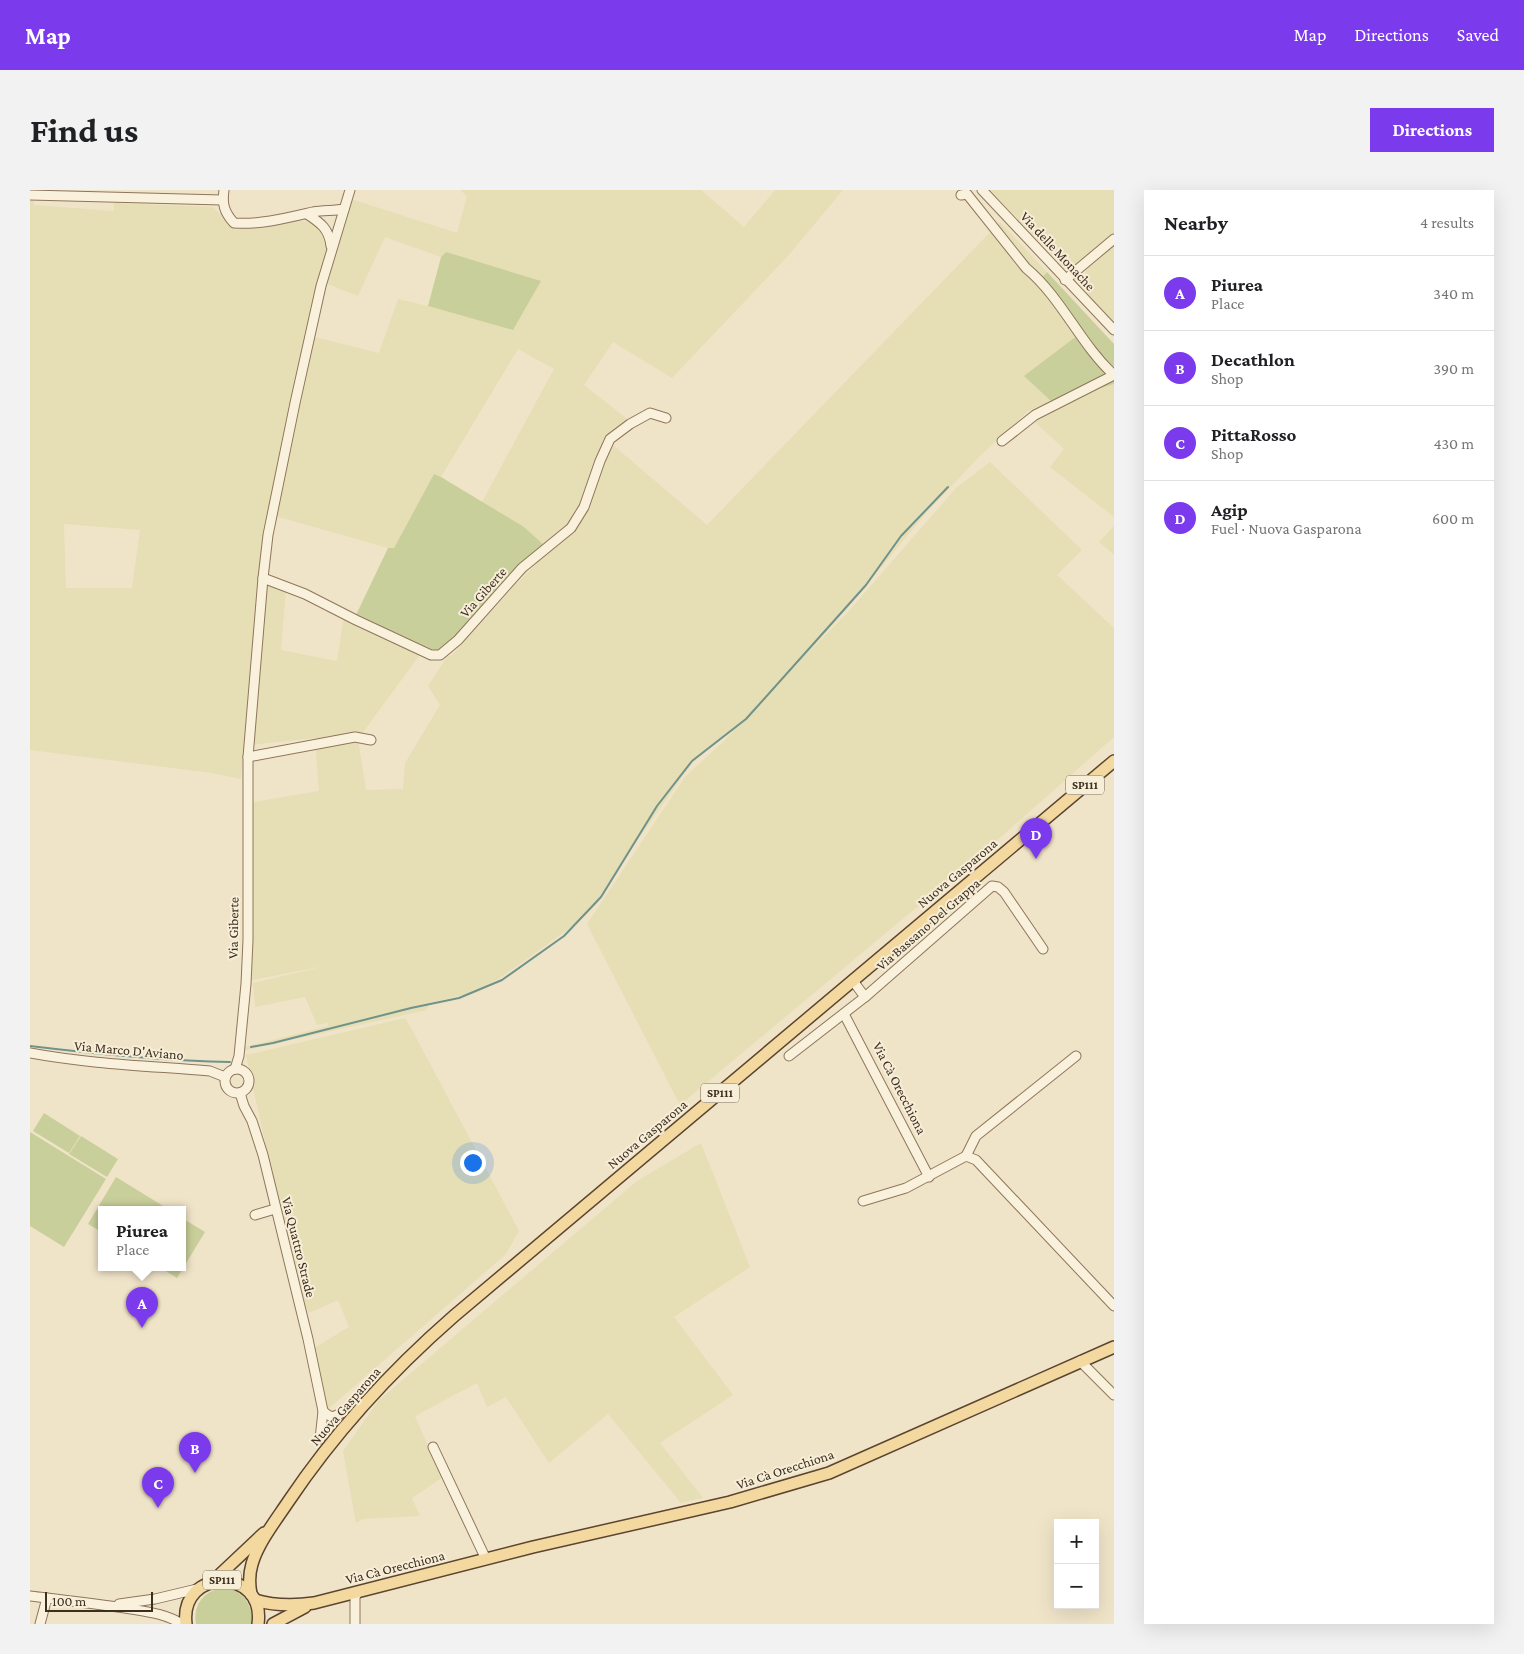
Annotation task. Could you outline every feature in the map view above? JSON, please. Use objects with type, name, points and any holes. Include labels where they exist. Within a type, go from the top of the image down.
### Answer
[{"type":"main road","name":"Nuova Gasparona","points":[[258,1624],[259,1614],[249,1584],[251,1566],[257,1553],[275,1520],[321,1454],[388,1378],[430,1338],[1114,761]]},
{"type":"main road","name":"Via Cà Orecchiona","points":[[253,1597],[265,1603],[287,1606],[314,1603],[484,1560],[730,1502],[829,1473],[1114,1347]]},
{"type":"main road","name":"Nuova Gasparona","points":[[184,1624],[188,1602],[198,1590],[211,1582],[252,1545],[275,1520]]},
{"type":"main road","name":"SP111","points":[[211,1582],[222,1580],[233,1582],[243,1587],[253,1597]]},
{"type":"main road","name":"Via Cà Orecchiona","points":[[273,1624],[314,1603]]},
{"type":"street","points":[[224,190],[222,200],[226,214],[234,222],[249,224],[314,212],[344,209]]},
{"type":"street","name":"Via Giberte","points":[[234,1069],[239,1056],[246,984],[248,940],[248,756],[262,578],[268,535],[295,403],[331,249],[350,190]]},
{"type":"street","name":"Via delle Monache","points":[[982,190],[1114,330]]},
{"type":"street","points":[[961,194],[967,194],[1026,268],[1035,275],[1060,305],[1100,363],[1114,375],[1035,415],[1002,441]]},
{"type":"street","points":[[30,195],[222,200]]},
{"type":"street","points":[[327,211],[334,214],[340,222]]},
{"type":"street","points":[[307,214],[321,224],[330,236],[331,249]]},
{"type":"street","points":[[321,224],[340,222]]},
{"type":"street","points":[[1065,280],[1114,239]]},
{"type":"street","name":"Via Giberte","points":[[262,578],[305,594],[431,655],[440,655],[458,640],[479,618],[522,568],[571,528],[584,506],[610,439],[630,424],[650,413],[666,418]]},
{"type":"street","points":[[248,756],[355,737],[371,740]]},
{"type":"street","points":[[1056,810],[1077,786],[1114,754]]},
{"type":"street","name":"Via Bassano Del Grappa","points":[[789,1056],[865,997],[992,886],[998,887],[1004,892],[1043,949]]},
{"type":"street","points":[[853,981],[865,997]]},
{"type":"street","name":"Via Cà Orecchiona","points":[[844,1014],[929,1177]]},
{"type":"street","name":"Via Marco D'Aviano","points":[[30,1053],[79,1060],[210,1071],[225,1077]]},
{"type":"street","points":[[863,1201],[906,1188],[966,1156],[976,1136],[1076,1056]]},
{"type":"street","points":[[239,1068],[246,1072],[249,1080],[247,1088],[240,1093],[229,1090],[225,1084],[225,1077],[234,1069],[239,1068]]},
{"type":"street","name":"Via Quattro Strade","points":[[240,1093],[244,1106],[252,1120],[260,1146],[308,1339],[323,1411],[320,1439]]},
{"type":"street","points":[[966,1156],[976,1160],[1114,1306]]},
{"type":"street","points":[[255,1215],[275,1209]]},
{"type":"street","points":[[1080,1361],[1114,1396]]},
{"type":"street","points":[[323,1411],[333,1418],[344,1412]]},
{"type":"street","points":[[433,1447],[484,1555],[484,1560]]},
{"type":"street","points":[[109,1606],[198,1590]]},
{"type":"street","points":[[355,1624],[355,1597],[358,1592]]},
{"type":"street","points":[[30,1596],[168,1616],[184,1624]]},
{"type":"street","points":[[40,1624],[47,1598]]},
{"type":"shaded area","points":[[460,190],[701,190],[744,227],[775,190],[843,190],[788,256],[672,378],[613,342],[584,385],[631,422],[617,432],[570,528],[545,546],[524,527],[482,502],[554,369],[518,349],[441,477],[434,474],[394,548],[388,548],[275,516],[311,336],[379,353],[398,299],[513,330],[446,252],[441,257],[385,237],[358,296],[325,283],[351,199],[457,233],[467,196]]},
{"type":"shaded area","points":[[990,190],[1114,190],[1114,237],[1082,265],[1060,263]]},
{"type":"shaded area","points":[[30,197],[34,198],[34,205],[114,211],[114,203],[213,207],[235,230],[294,220],[318,223],[329,249],[311,307],[258,575],[241,779],[212,773],[30,750]],"holes":[[[64,524],[140,530],[132,588],[66,588]]]},
{"type":"shaded area","points":[[1000,222],[1047,272],[1039,280],[1078,335],[1025,376],[1052,402],[1114,384],[1114,517],[1050,467],[1064,449],[1035,422],[1051,402],[1028,411],[979,457],[926,513],[807,654],[848,612],[956,488],[990,462],[1082,550],[1057,575],[1114,628],[1114,737],[1002,836],[680,1105],[587,924],[685,777],[733,731],[723,736],[693,762],[631,849],[595,906],[578,922],[497,980],[471,993],[429,1003],[427,1010],[242,1051],[241,1048],[328,1026],[328,1023],[317,1025],[305,997],[255,1007],[253,983],[325,966],[247,981],[248,803],[319,791],[315,738],[250,745],[264,580],[286,589],[281,650],[337,661],[344,616],[422,652],[358,739],[366,790],[403,789],[405,763],[440,705],[428,686],[447,657],[452,655],[518,582],[548,552],[575,532],[587,510],[604,463],[614,446],[707,525]]},
{"type":"shaded area","points":[[1114,245],[1114,324],[1084,291],[1086,270]]},
{"type":"shaded area","points":[[1114,526],[1114,555],[1099,542]]},
{"type":"shaded area","points":[[405,1018],[519,1231],[506,1254],[327,1410],[314,1348],[349,1327],[338,1300],[309,1313],[299,1290],[246,1055]]},
{"type":"shaded area","points":[[701,1143],[750,1267],[674,1317],[733,1395],[660,1443],[703,1498],[681,1503],[608,1414],[549,1463],[506,1397],[487,1407],[477,1383],[415,1416],[442,1478],[412,1498],[420,1516],[363,1519],[356,1523],[343,1451],[379,1400],[637,1181]]},
{"type":"green space","points":[[446,252],[541,281],[513,330],[428,306],[441,257]]},
{"type":"green space","points":[[1047,272],[1114,344],[1114,384],[1052,402],[1024,376],[1078,335],[1039,281]]},
{"type":"green space","points":[[434,474],[524,527],[545,546],[448,650],[436,651],[356,615],[388,548],[394,548]]},
{"type":"green space","points":[[44,1113],[80,1136],[69,1153],[33,1131]]},
{"type":"green space","points":[[30,1132],[106,1179],[64,1247],[30,1226]]},
{"type":"green space","points":[[81,1136],[118,1159],[107,1177],[69,1154]]},
{"type":"green space","points":[[116,1177],[163,1206],[99,1206]]},
{"type":"green space","points":[[98,1207],[98,1230],[88,1224]]},
{"type":"green space","points":[[186,1220],[205,1232],[186,1263]]},
{"type":"green space","points":[[166,1271],[181,1271],[177,1278]]},
{"type":"green space","points":[[228,1588],[244,1597],[250,1606],[251,1624],[196,1624],[196,1609],[203,1598],[214,1590]]},
{"type":"waterway","points":[[251,1047],[459,998],[502,980],[564,936],[601,897],[657,806],[692,761],[746,719],[866,585],[901,536],[948,487]]},
{"type":"waterway","points":[[30,1046],[130,1057],[230,1062]]},
{"type":"place","name":"Agip","points":[[1036,859]]},
{"type":"place","name":"Piurea","points":[[142,1328]]},
{"type":"place","name":"Decathlon","points":[[195,1473]]},
{"type":"place","name":"PittaRosso","points":[[158,1508]]}]
